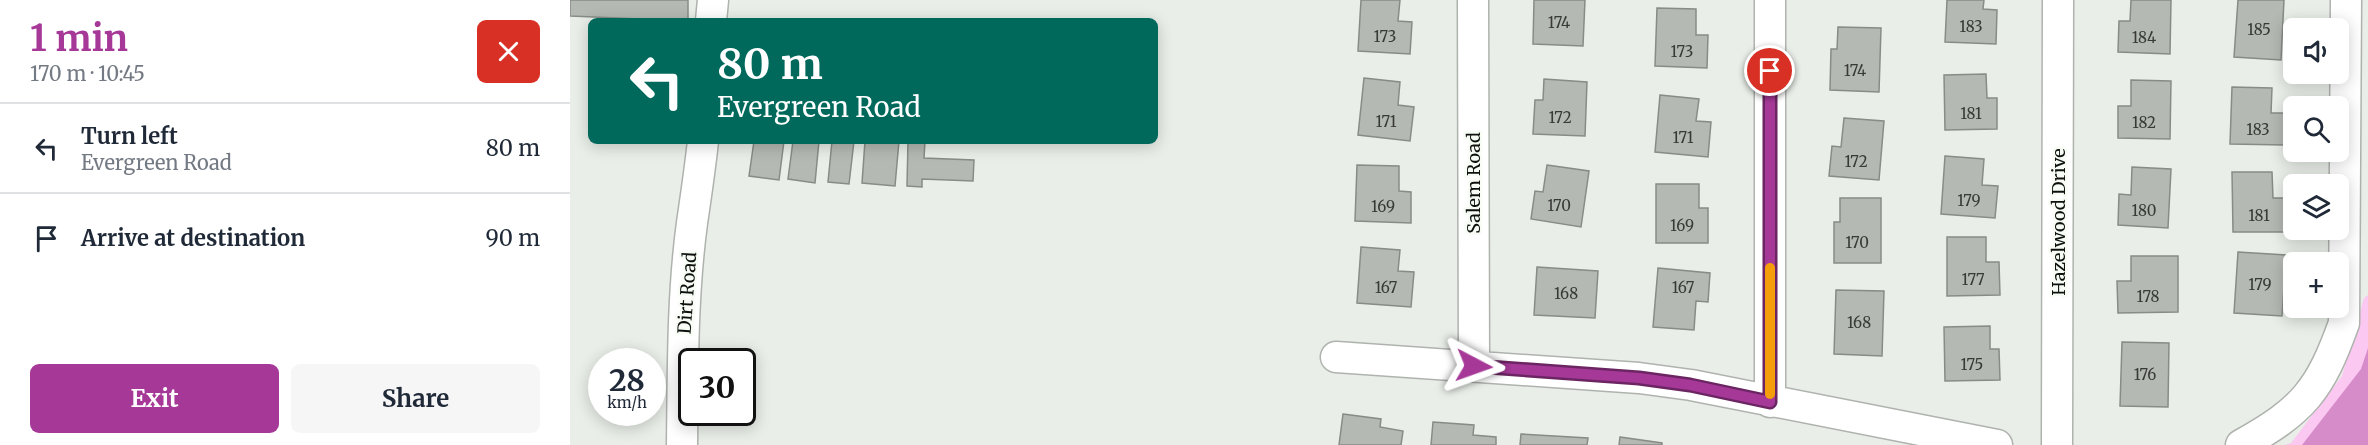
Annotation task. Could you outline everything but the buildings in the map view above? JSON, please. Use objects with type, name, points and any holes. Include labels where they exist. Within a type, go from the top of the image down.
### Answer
[{"type":"street","points":[[711,18],[713,0]]},
{"type":"street","name":"Salem Road","points":[[1473,0],[1474,366]]},
{"type":"street","points":[[1770,0],[1770,402]]},
{"type":"street","name":"Hazelwood Drive","points":[[2057,445],[2058,0]]},
{"type":"street","points":[[2241,445],[2277,425],[2300,404],[2328,366],[2344,322],[2356,254],[2346,0]]},
{"type":"street","name":"Dirt Road","points":[[682,445],[684,332],[692,223],[699,184],[702,144]]},
{"type":"street","points":[[1336,357],[1639,378],[1690,385],[1997,445]]},
{"type":"shaded area","points":[[2368,295],[2368,445],[2285,445],[2291,443],[2342,376],[2364,298]]},
{"type":"shaded area","points":[[2368,348],[2368,445],[2302,445],[2361,369]]},
{"type":"slow traffic","points":[[1770,268],[1770,394]]},
{"type":"route","points":[[1474,366],[1639,378],[1690,385],[1770,402],[1770,71]]}]
